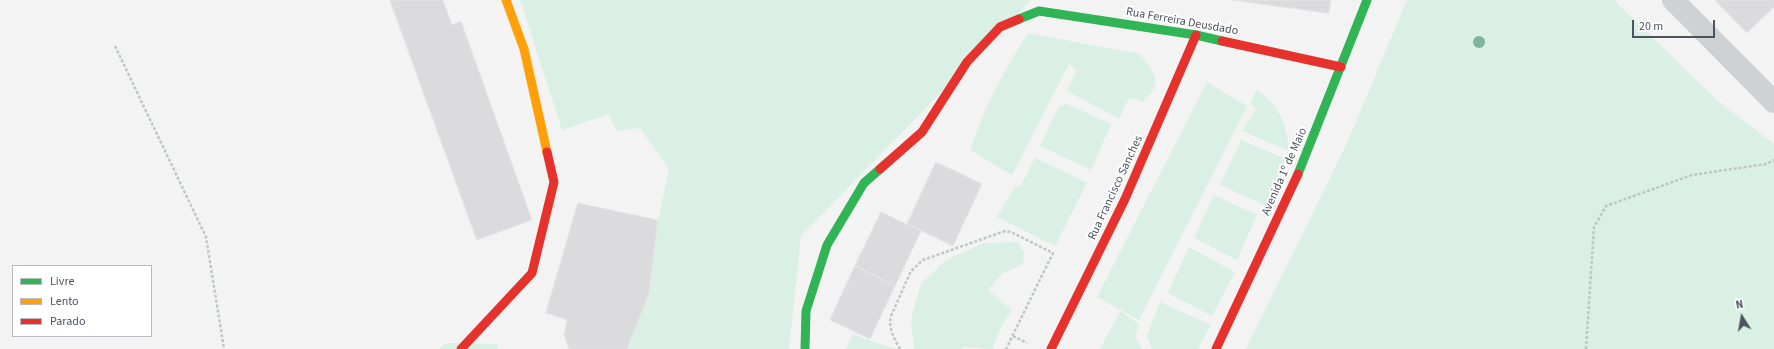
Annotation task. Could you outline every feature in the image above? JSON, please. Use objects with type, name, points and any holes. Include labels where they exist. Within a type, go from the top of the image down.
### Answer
[{"type":"street","points":[[461,349],[532,273],[554,182],[524,49],[506,0]]},
{"type":"street","name":"Avenida 1º de Maio","points":[[1216,349],[1304,161],[1367,0]]},
{"type":"street","points":[[1673,0],[1770,89]]},
{"type":"street","name":"Rua Ferreira Deusdado","points":[[805,349],[806,312],[827,245],[864,183],[922,132],[968,62],[1000,27],[1039,11],[1196,34],[1341,67]]},
{"type":"street","name":"Rua Francisco Sanches","points":[[1051,349],[1125,199],[1196,34]]},
{"type":"path","points":[[115,46],[206,236],[224,349]]},
{"type":"path","points":[[1586,349],[1594,227],[1606,206],[1692,175],[1766,164],[1774,160]]},
{"type":"path","points":[[900,349],[891,331],[891,316],[911,271],[916,265],[923,260],[1005,231],[1011,232],[1053,253],[1006,349]]},
{"type":"green space","points":[[520,0],[1031,0],[801,236],[789,349],[627,349],[649,294],[658,220],[669,169],[640,128],[616,131],[609,114],[562,130]]},
{"type":"green space","points":[[1407,0],[1614,0],[1719,102],[1774,144],[1774,349],[1246,349],[1347,143]]},
{"type":"green space","points":[[1028,33],[1140,54],[1153,73],[1155,84],[1154,89],[1142,102],[1129,98],[1119,119],[1067,91],[1077,70],[1069,64],[1012,175],[970,150],[981,119],[995,90]]},
{"type":"green space","points":[[1207,82],[1247,106],[1139,320],[1097,297]]},
{"type":"green space","points":[[1256,90],[1264,95],[1276,108],[1287,133],[1289,151],[1242,131],[1256,109],[1251,104]]},
{"type":"green space","points":[[1067,104],[1111,124],[1091,170],[1040,146],[1059,106]]},
{"type":"green space","points":[[1241,140],[1288,160],[1266,206],[1220,185]]},
{"type":"green space","points":[[1035,158],[1087,183],[1055,246],[997,217],[1015,186],[1020,187]]},
{"type":"green space","points":[[1214,195],[1257,215],[1237,260],[1194,238]]},
{"type":"green space","points":[[1018,242],[1024,253],[1023,264],[1002,274],[988,290],[1012,310],[1000,328],[993,349],[962,347],[962,349],[914,349],[911,319],[921,284],[946,260],[984,243]]},
{"type":"green space","points":[[1189,247],[1235,272],[1212,316],[1168,293]]},
{"type":"green space","points":[[1160,302],[1211,325],[1198,349],[1152,349],[1147,336]]},
{"type":"green space","points":[[1120,311],[1139,324],[1135,336],[1142,349],[1100,349]]},
{"type":"green space","points":[[853,335],[896,349],[846,349]]},
{"type":"green space","points":[[446,343],[497,344],[498,349],[439,349]]},
{"type":"building","points":[[390,0],[443,0],[452,25],[461,21],[532,220],[477,240]]},
{"type":"building","points":[[1231,0],[1331,0],[1329,13]]},
{"type":"building","points":[[1715,0],[1774,0],[1774,7],[1747,33]]},
{"type":"building","points":[[936,162],[982,184],[953,246],[907,224]]},
{"type":"building","points":[[578,203],[658,220],[649,294],[627,349],[569,349],[564,334],[567,320],[546,313]]},
{"type":"building","points":[[881,212],[921,231],[895,286],[855,266]]},
{"type":"building","points":[[855,266],[895,286],[870,339],[830,320]]},
{"type":"traffic: fast","points":[[1298,174],[1367,0]]},
{"type":"traffic: fast","points":[[1019,19],[1039,11],[1196,35],[1222,41]]},
{"type":"traffic: fast","points":[[805,349],[806,311],[827,245],[864,183],[880,169]]},
{"type":"traffic: slow","points":[[506,0],[524,49],[547,152]]},
{"type":"traffic: jam","points":[[880,169],[922,132],[967,62],[1000,27],[1019,19]]},
{"type":"traffic: jam","points":[[1051,349],[1125,199],[1196,35]]},
{"type":"traffic: jam","points":[[1222,41],[1341,67]]},
{"type":"traffic: jam","points":[[461,349],[532,273],[554,182],[547,152]]},
{"type":"traffic: jam","points":[[1216,349],[1298,174]]}]
